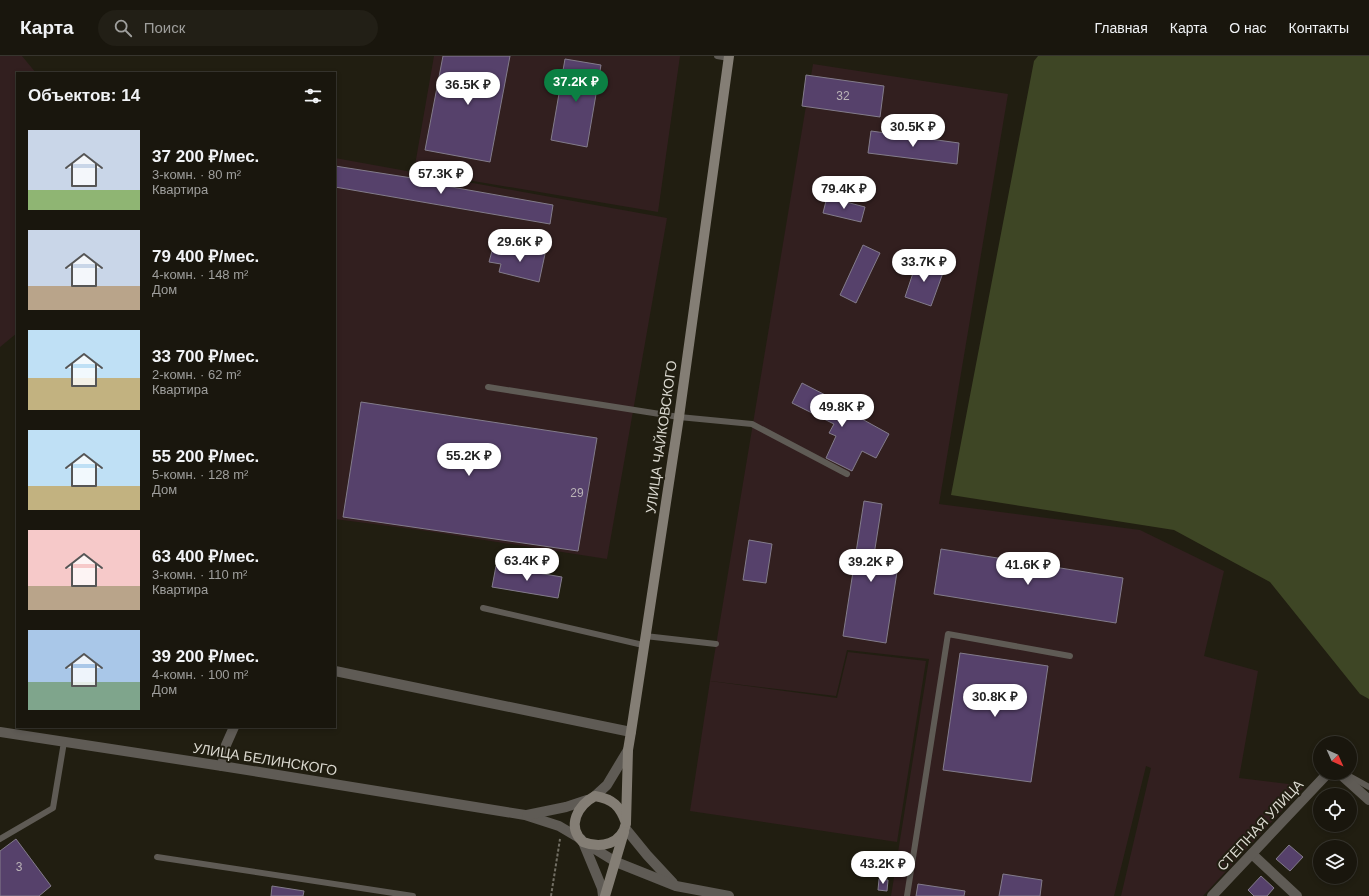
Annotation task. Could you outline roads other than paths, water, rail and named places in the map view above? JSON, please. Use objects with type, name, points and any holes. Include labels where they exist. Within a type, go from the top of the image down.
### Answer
[{"type":"main road","name":"УЛИЦА ЧАЙКОВСКОГО","points":[[604,896],[616,862],[625,825],[628,750],[679,417],[729,57]]},
{"type":"main road","points":[[591,798],[612,800],[618,805],[625,825],[614,841],[607,845],[599,846],[582,840],[575,827],[575,819],[577,811],[591,798]]},
{"type":"street","points":[[336,671],[631,732]]},
{"type":"street","points":[[222,766],[226,745],[234,728]]},
{"type":"street","name":"УЛИЦА БЕЛИНСКОГО","points":[[0,732],[525,815]]},
{"type":"street","points":[[525,815],[566,807],[591,798],[607,785],[628,750]]},
{"type":"street","name":"СТЕПНАЯ УЛИЦА","points":[[1212,896],[1321,780]]},
{"type":"street","points":[[1347,780],[1369,800]]},
{"type":"street","points":[[525,815],[562,827],[616,862],[676,886],[729,896]]},
{"type":"street","points":[[625,825],[646,855],[676,886]]},
{"type":"street","points":[[582,840],[604,896]]},
{"type":"street","points":[[1252,854],[1297,896]]},
{"type":"lane","points":[[717,56],[729,57]]},
{"type":"lane","points":[[488,387],[679,417],[752,424],[847,474]]},
{"type":"lane","points":[[483,608],[644,640],[716,644]]},
{"type":"lane","points":[[907,896],[948,634],[1070,656]]},
{"type":"lane","points":[[0,839],[53,808],[64,742]]},
{"type":"lane","points":[[1356,780],[1369,787]]},
{"type":"lane","points":[[158,857],[413,896]]}]
